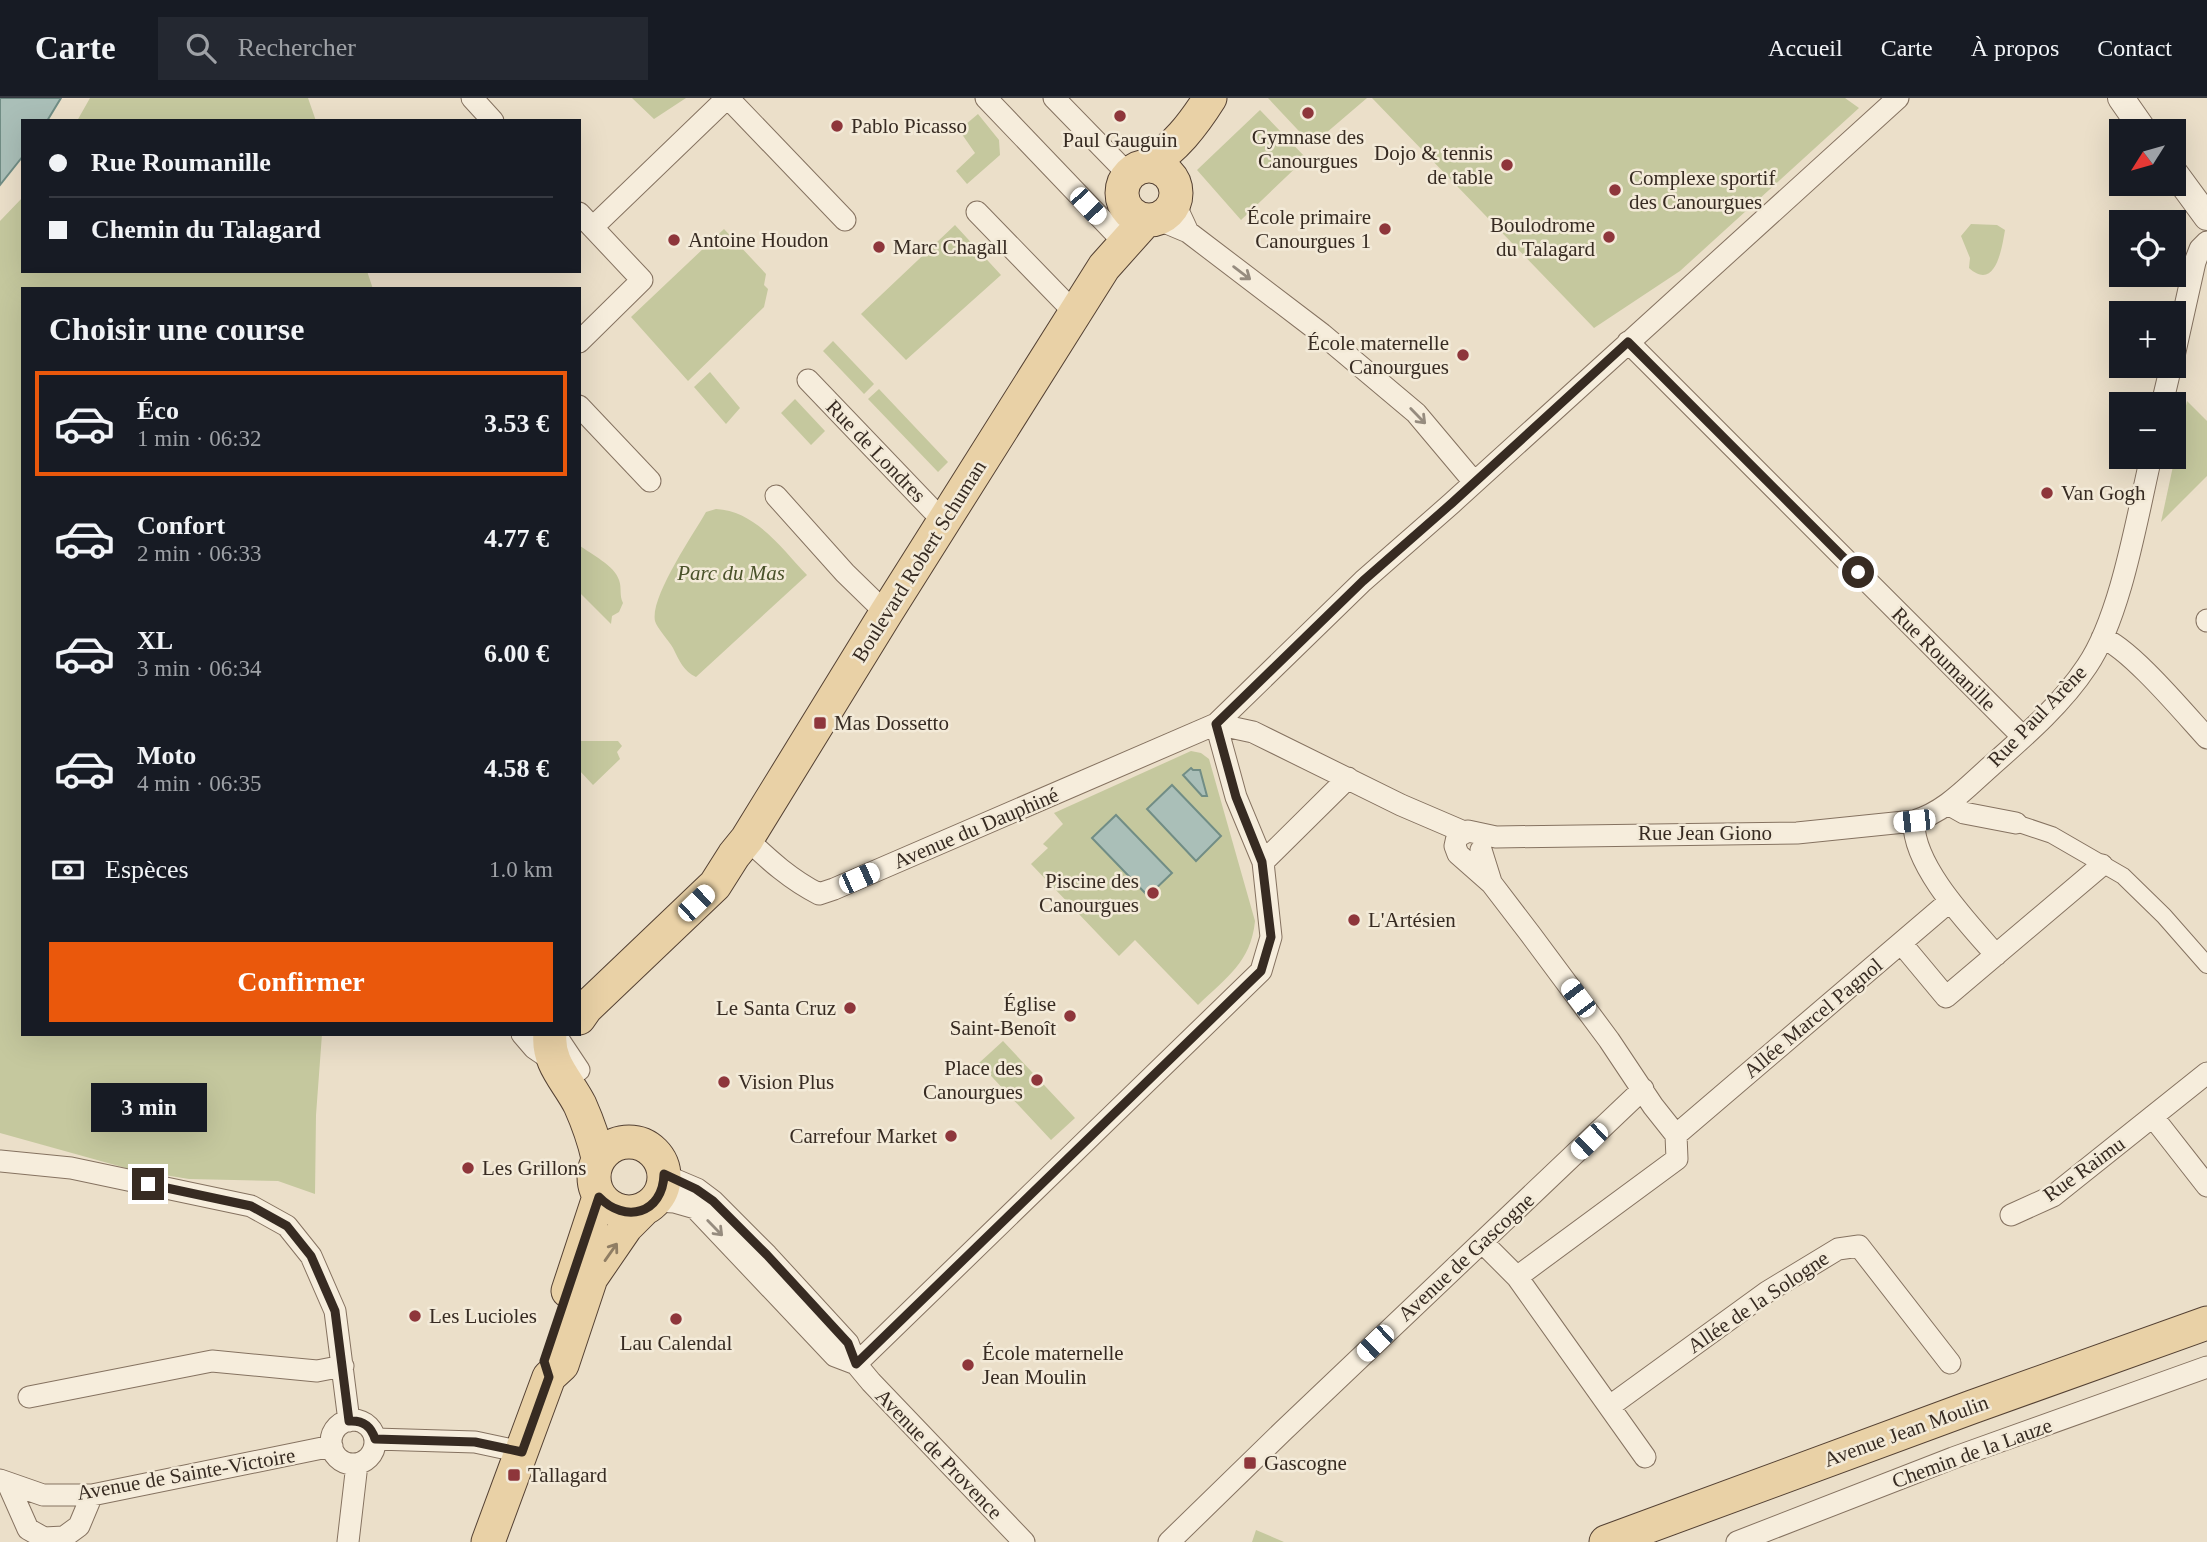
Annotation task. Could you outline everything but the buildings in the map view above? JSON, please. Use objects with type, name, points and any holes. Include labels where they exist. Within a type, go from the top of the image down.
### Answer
[{"type":"main road","name":"Boulevard Robert Schuman","points":[[581,1015],[715,885],[1074,313],[1151,204],[1163,156],[1190,130],[1210,98]]},
{"type":"main road","name":"Boulevard Robert Schuman","points":[[581,990],[704,874],[741,847]]},
{"type":"main road","points":[[559,1050],[572,1042],[574,1036]]},
{"type":"main road","points":[[559,1050],[605,1119],[628,1142]]},
{"type":"main road","points":[[559,1050],[592,1133],[598,1158],[593,1177],[599,1197],[618,1212],[630,1213],[654,1195]]},
{"type":"main road","points":[[575,1298],[626,1227],[654,1195],[662,1164],[648,1148],[628,1142],[616,1144],[598,1158]]},
{"type":"main road","points":[[488,1542],[522,1452],[549,1363],[575,1298],[599,1197]]},
{"type":"main road","name":"Avenue Jean Moulin","points":[[1606,1542],[1972,1407],[2207,1324]]},
{"type":"street","points":[[472,98],[492,119]]},
{"type":"street","points":[[581,340],[642,280],[586,220],[727,98],[845,220]]},
{"type":"street","points":[[986,98],[1151,204],[1322,334],[1416,413],[1474,482]]},
{"type":"street","points":[[1054,98],[1151,204]]},
{"type":"street","points":[[1216,724],[1363,581],[1898,98]]},
{"type":"street","points":[[2121,98],[2136,119]]},
{"type":"street","points":[[2186,188],[2207,217]]},
{"type":"street","points":[[976,212],[1074,313]]},
{"type":"street","points":[[2186,302],[2195,262],[2200,249],[2207,242]]},
{"type":"street","name":"Rue Roumanille","points":[[1628,342],[2023,737]]},
{"type":"street","name":"Rue de Londres","points":[[808,380],[944,522]]},
{"type":"street","points":[[581,408],[650,481]]},
{"type":"street","name":"Rue Paul Arène","points":[[1914,821],[1931,816],[1948,804],[2023,737],[2088,666],[2111,617],[2148,469]]},
{"type":"street","points":[[776,496],[845,573],[886,613]]},
{"type":"street","points":[[2102,638],[2112,641],[2128,655],[2207,738]]},
{"type":"street","points":[[1216,724],[1253,732],[1474,843],[1492,884],[1609,1040],[1676,1135],[1677,1159],[1517,1277]]},
{"type":"street","points":[[856,1364],[1261,971],[1271,937],[1262,862],[1236,797],[1216,724]]},
{"type":"street","name":"Avenue du Dauphiné","points":[[741,847],[770,861],[800,884],[819,894],[1216,724]]},
{"type":"street","points":[[1262,862],[1348,778]]},
{"type":"street","points":[[1948,804],[1964,813],[2052,835],[2123,876],[2164,915],[2207,965]]},
{"type":"street","points":[[1914,821],[1913,835],[1919,852],[1950,901],[1996,955]]},
{"type":"street","name":"Rue Jean Giono","points":[[1474,843],[1797,833],[1914,821]]},
{"type":"street","points":[[1901,943],[1946,997],[2102,865]]},
{"type":"street","name":"Allée Marcel Pagnol","points":[[1676,1135],[1950,901]]},
{"type":"street","points":[[524,1036],[534,1048],[559,1050]]},
{"type":"street","name":"Rue Raimu","points":[[2011,1215],[2053,1196],[2207,1073]]},
{"type":"street","name":"Avenue de Gascogne","points":[[1169,1542],[1643,1089]]},
{"type":"street","points":[[2153,1117],[2207,1186]]},
{"type":"street","points":[[0,1161],[71,1168],[251,1206],[287,1226],[311,1256],[335,1311],[349,1421]]},
{"type":"street","name":"Avenue de Provence","points":[[654,1195],[696,1189],[722,1210],[848,1343],[856,1364],[1024,1542]]},
{"type":"street","points":[[1482,1242],[1517,1277],[1645,1457]]},
{"type":"street","name":"Allée de la Sologne","points":[[1610,1406],[1767,1292],[1838,1249],[1859,1246],[1950,1363]]},
{"type":"street","points":[[29,1397],[212,1361],[317,1371],[343,1366]]},
{"type":"street","name":"Chemin de la Lauze","points":[[1737,1542],[1953,1458],[2207,1367]]},
{"type":"street","points":[[356,1420],[369,1427],[375,1439],[375,1446],[369,1458],[357,1464],[344,1462],[332,1446],[338,1427],[349,1421],[356,1420]]},
{"type":"street","points":[[375,1439],[475,1442],[522,1452]]},
{"type":"street","name":"Avenue de Sainte-Victoire","points":[[4,1482],[43,1494],[92,1495],[332,1446]]},
{"type":"street","points":[[348,1542],[357,1464]]},
{"type":"street","points":[[4,1482],[28,1529],[44,1538],[64,1537],[79,1526],[92,1495]]},
{"type":"green space","points":[[90,98],[308,98],[315,119],[78,119]]},
{"type":"green space","points":[[632,98],[686,98],[654,119]]},
{"type":"green space","points":[[1268,98],[1367,98],[1312,145]]},
{"type":"green space","name":"Complexe sportif des Canourgues","points":[[1372,98],[1845,98],[1859,108],[1680,271],[1594,328]]},
{"type":"green space","points":[[1260,110],[1306,158],[1241,220],[1197,170]]},
{"type":"green space","points":[[978,114],[999,140],[1000,155],[967,184],[956,171],[975,153],[959,130]]},
{"type":"green space","points":[[21,199],[21,273],[368,273],[372,287],[21,287],[21,1036],[322,1036],[316,1115],[315,1194],[278,1181],[189,1179],[133,1170],[0,1133],[0,221]]},
{"type":"green space","points":[[1971,224],[1997,225],[2005,230],[1996,264],[1986,275],[1978,274],[1969,268],[1970,258],[1961,236]]},
{"type":"green space","points":[[955,225],[1001,275],[906,360],[861,314]]},
{"type":"green space","points":[[724,229],[766,274],[764,285],[768,289],[764,307],[688,381],[631,317]]},
{"type":"green space","points":[[833,341],[874,384],[864,394],[823,351]]},
{"type":"green space","points":[[710,372],[740,408],[726,424],[694,387]]},
{"type":"green space","points":[[879,389],[948,462],[938,472],[868,399]]},
{"type":"green space","points":[[795,399],[825,431],[811,445],[781,413]]},
{"type":"green space","points":[[2187,401],[2207,421],[2207,476],[2161,522],[2172,469],[2186,469]]},
{"type":"green space","name":"Parc du Mas","points":[[716,509],[744,516],[756,524],[778,543],[807,575],[696,677],[685,669],[658,627],[655,610],[683,550],[706,512]]},
{"type":"green space","points":[[581,546],[608,565],[619,580],[623,603],[619,612],[612,616],[611,624],[581,594]]},
{"type":"green space","points":[[581,741],[618,741],[622,746],[617,752],[620,759],[593,785],[581,772]]},
{"type":"green space","name":"Piscine des Canourgues","points":[[1191,751],[1201,753],[1209,759],[1255,921],[1253,935],[1243,958],[1198,1005],[1135,940],[1119,956],[1031,864],[1048,848],[1043,844],[1063,824],[1054,813]]},
{"type":"green space","points":[[1003,1041],[1075,1118],[1051,1140],[979,1063]]},
{"type":"green space","points":[[1256,1530],[1284,1542],[1252,1542]]},
{"type":"water","points":[[0,98],[61,98],[48,119],[21,119],[21,159],[0,185]]},
{"type":"water","points":[[1191,768],[1200,770],[1207,796],[1202,796],[1183,775]]},
{"type":"water","points":[[1172,785],[1221,836],[1196,861],[1147,809]]},
{"type":"water","points":[[1116,815],[1172,873],[1148,896],[1092,838]]},
{"type":"place","name":"Gymnase des Canourgues","points":[[1308,113]]},
{"type":"place","name":"Paul Gauguin","points":[[1120,116]]},
{"type":"place","name":"Pablo Picasso","points":[[837,126]]},
{"type":"place","name":"Dojo & tennis de table","points":[[1507,165]]},
{"type":"place","name":"Complexe sportif des Canourgues","points":[[1615,190]]},
{"type":"place","name":"École primaire Canourgues 1","points":[[1385,229]]},
{"type":"place","name":"Boulodrome du Talagard","points":[[1609,237]]},
{"type":"place","name":"Antoine Houdon","points":[[674,240]]},
{"type":"place","name":"Marc Chagall","points":[[879,247]]},
{"type":"place","name":"École maternelle Canourgues","points":[[1463,355]]},
{"type":"place","name":"Van Gogh","points":[[2047,493]]},
{"type":"place","name":"Mas Dossetto","points":[[820,723]]},
{"type":"place","name":"Piscine des Canourgues","points":[[1153,893]]},
{"type":"place","name":"L'Artésien","points":[[1354,920]]},
{"type":"place","name":"Le Santa Cruz","points":[[850,1008]]},
{"type":"place","name":"Église Saint-Benoît","points":[[1070,1016]]},
{"type":"place","name":"Place des Canourgues","points":[[1037,1080]]},
{"type":"place","name":"Vision Plus","points":[[724,1082]]},
{"type":"place","name":"Carrefour Market","points":[[951,1136]]},
{"type":"place","name":"Les Grillons","points":[[468,1168]]},
{"type":"place","name":"Les Lucioles","points":[[415,1316]]},
{"type":"place","name":"Lau Calendal","points":[[676,1319]]},
{"type":"place","name":"École maternelle Jean Moulin","points":[[968,1365]]},
{"type":"place","name":"Gascogne","points":[[1250,1463]]},
{"type":"place","name":"Tallagard","points":[[514,1475]]},
{"type":"route","points":[[148,1184],[251,1206],[287,1226],[311,1256],[335,1311],[349,1421],[356,1420],[369,1427],[375,1439],[475,1442],[522,1452],[549,1377],[544,1361],[599,1197],[618,1212],[642,1210],[656,1201],[661,1193],[664,1174],[696,1189],[713,1201],[848,1343],[856,1364],[1261,971],[1271,937],[1262,862],[1236,797],[1216,724],[1363,581],[1628,342],[1858,572]]}]
